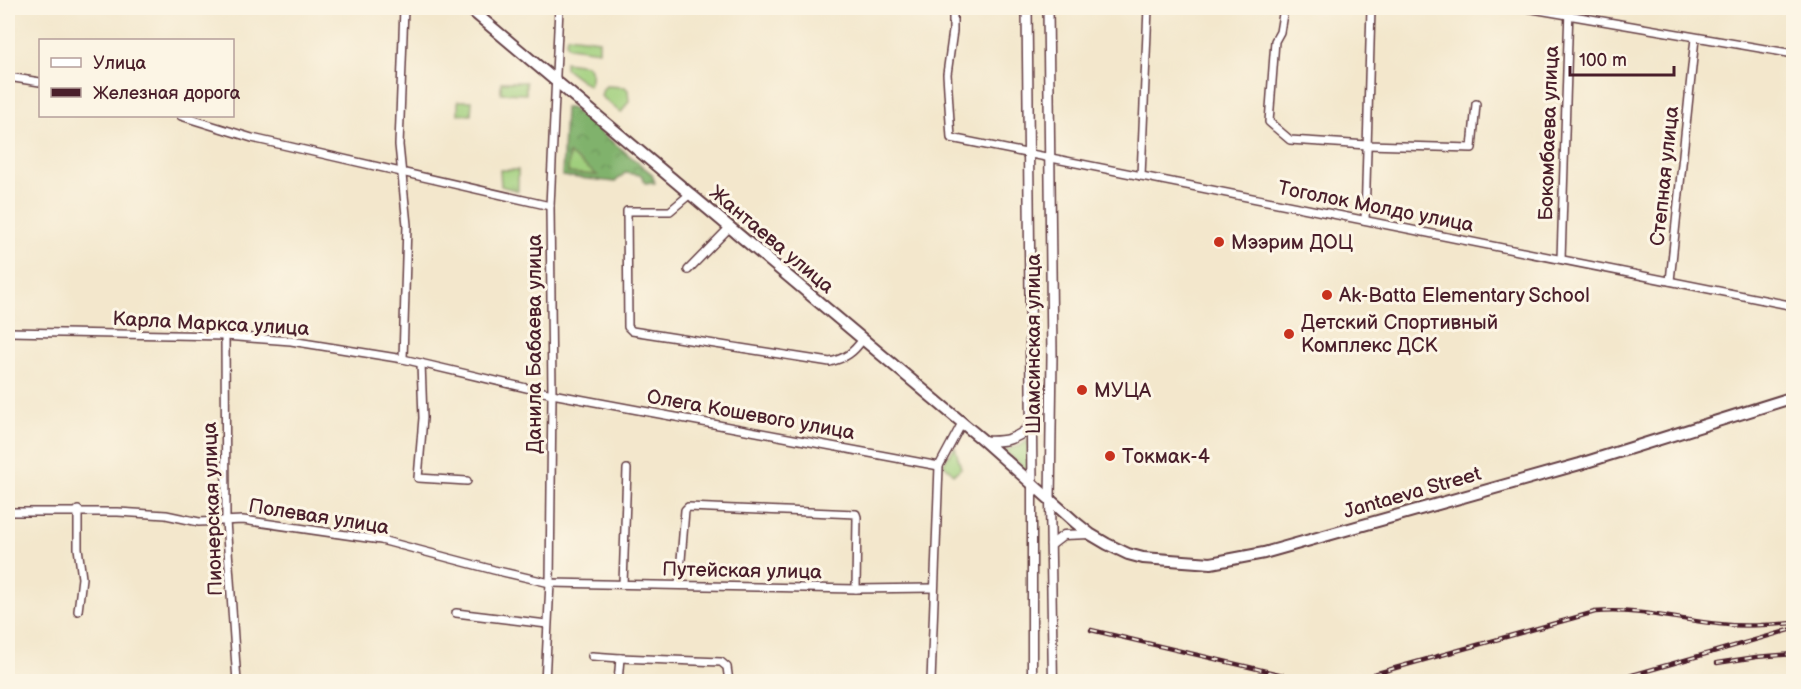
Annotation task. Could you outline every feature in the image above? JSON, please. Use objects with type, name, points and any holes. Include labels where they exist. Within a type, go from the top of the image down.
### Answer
[{"type":"main road","name":"Жантаева улица","points":[[469,8],[984,441],[1050,500]]},
{"type":"main road","name":"Шамсинская улица","points":[[1027,8],[1032,484]]},
{"type":"main road","name":"Шамсинская улица","points":[[1048,8],[1052,345],[1050,500]]},
{"type":"main road","name":"Jantaeva Street","points":[[1050,500],[1090,534],[1128,554],[1143,558],[1212,563],[1251,556],[1580,464],[1794,397]]},
{"type":"main road","points":[[984,441],[1010,441],[1030,427]]},
{"type":"street","points":[[404,8],[399,145],[407,225],[404,359]]},
{"type":"street","name":"Данила Бабаева улица","points":[[545,681],[550,582],[554,395],[550,206],[559,8]]},
{"type":"street","name":"Тоголок Молдо улица","points":[[953,8],[953,31],[947,74],[951,138],[1794,306]]},
{"type":"street","points":[[1141,176],[1149,8]]},
{"type":"street","points":[[1284,8],[1280,32],[1275,41],[1269,122],[1290,140],[1367,146],[1472,148],[1476,104]]},
{"type":"street","points":[[1365,220],[1371,8]]},
{"type":"street","points":[[1527,8],[1568,12],[1695,38],[1794,54]]},
{"type":"street","name":"Бокомбаева улица","points":[[1561,260],[1568,12]]},
{"type":"street","name":"Степная улица","points":[[1670,281],[1695,38]]},
{"type":"street","points":[[8,76],[39,81]]},
{"type":"street","points":[[184,117],[252,138],[550,206]]},
{"type":"street","points":[[690,194],[670,211],[627,211],[628,327],[632,331],[830,362],[843,359],[853,352],[863,339]]},
{"type":"street","points":[[688,270],[730,227]]},
{"type":"street","name":"Карла Маркса улица","points":[[8,332],[225,336],[291,341],[404,359],[554,395]]},
{"type":"street","name":"Пионерская улица","points":[[225,336],[226,521],[237,681]]},
{"type":"street","points":[[421,363],[423,418],[418,478],[467,481]]},
{"type":"street","name":"Олега Кошевого улица","points":[[554,395],[939,466]]},
{"type":"street","points":[[931,681],[939,466],[962,423]]},
{"type":"street","points":[[622,584],[627,469]]},
{"type":"street","name":"Шамсинская улица","points":[[1032,484],[1032,681]]},
{"type":"street","name":"Шамсинская улица","points":[[1050,500],[1053,681]]},
{"type":"street","points":[[679,585],[685,510],[688,507],[856,514],[856,589]]},
{"type":"street","points":[[78,510],[78,548],[82,578],[78,611]]},
{"type":"street","name":"Полевая улица","points":[[8,512],[78,510],[166,515],[199,522],[243,520],[381,540],[494,570],[550,582]]},
{"type":"street","points":[[1051,545],[1064,535],[1090,534]]},
{"type":"street","name":"Путейская улица","points":[[550,582],[856,589],[933,588]]},
{"type":"street","points":[[456,614],[547,624]]},
{"type":"street","points":[[592,656],[721,662],[727,667],[729,681]]},
{"type":"street","points":[[618,681],[620,657]]},
{"type":"green space","points":[[567,36],[599,40],[599,51],[569,47],[566,43]]},
{"type":"green space","points":[[565,62],[587,65],[591,75],[589,86],[565,68]]},
{"type":"green space","points":[[501,82],[526,82],[526,94],[501,93]]},
{"type":"green space","points":[[606,86],[625,87],[628,90],[629,101],[621,113],[601,96]]},
{"type":"green space","points":[[458,101],[472,101],[471,115],[458,114]]},
{"type":"green space","points":[[565,108],[571,108],[652,174],[655,183],[645,183],[641,175],[625,173],[615,182],[562,176]]},
{"type":"green space","points":[[569,154],[597,175],[568,173]]},
{"type":"green space","points":[[500,170],[518,170],[518,191],[501,186]]},
{"type":"green space","points":[[1028,440],[1028,471],[1003,450],[1020,446]]},
{"type":"green space","points":[[955,447],[961,468],[954,474],[943,464]]},
{"type":"railway","points":[[1374,674],[1595,612],[1642,613],[1728,625],[1794,623]]},
{"type":"railway","points":[[1608,682],[1793,629]]},
{"type":"railway","points":[[1091,630],[1313,682]]},
{"type":"railway","points":[[1717,663],[1794,654]]},
{"type":"place","name":"Мээрим ДОЦ","points":[[1219,242]]},
{"type":"place","name":"Ak-Batta Elementary School","points":[[1327,295]]},
{"type":"place","name":"Детский Спортивный Комплекс ДСК","points":[[1289,334]]},
{"type":"place","name":"МУЦА","points":[[1082,390]]},
{"type":"place","name":"Токмак-4","points":[[1110,456]]}]
